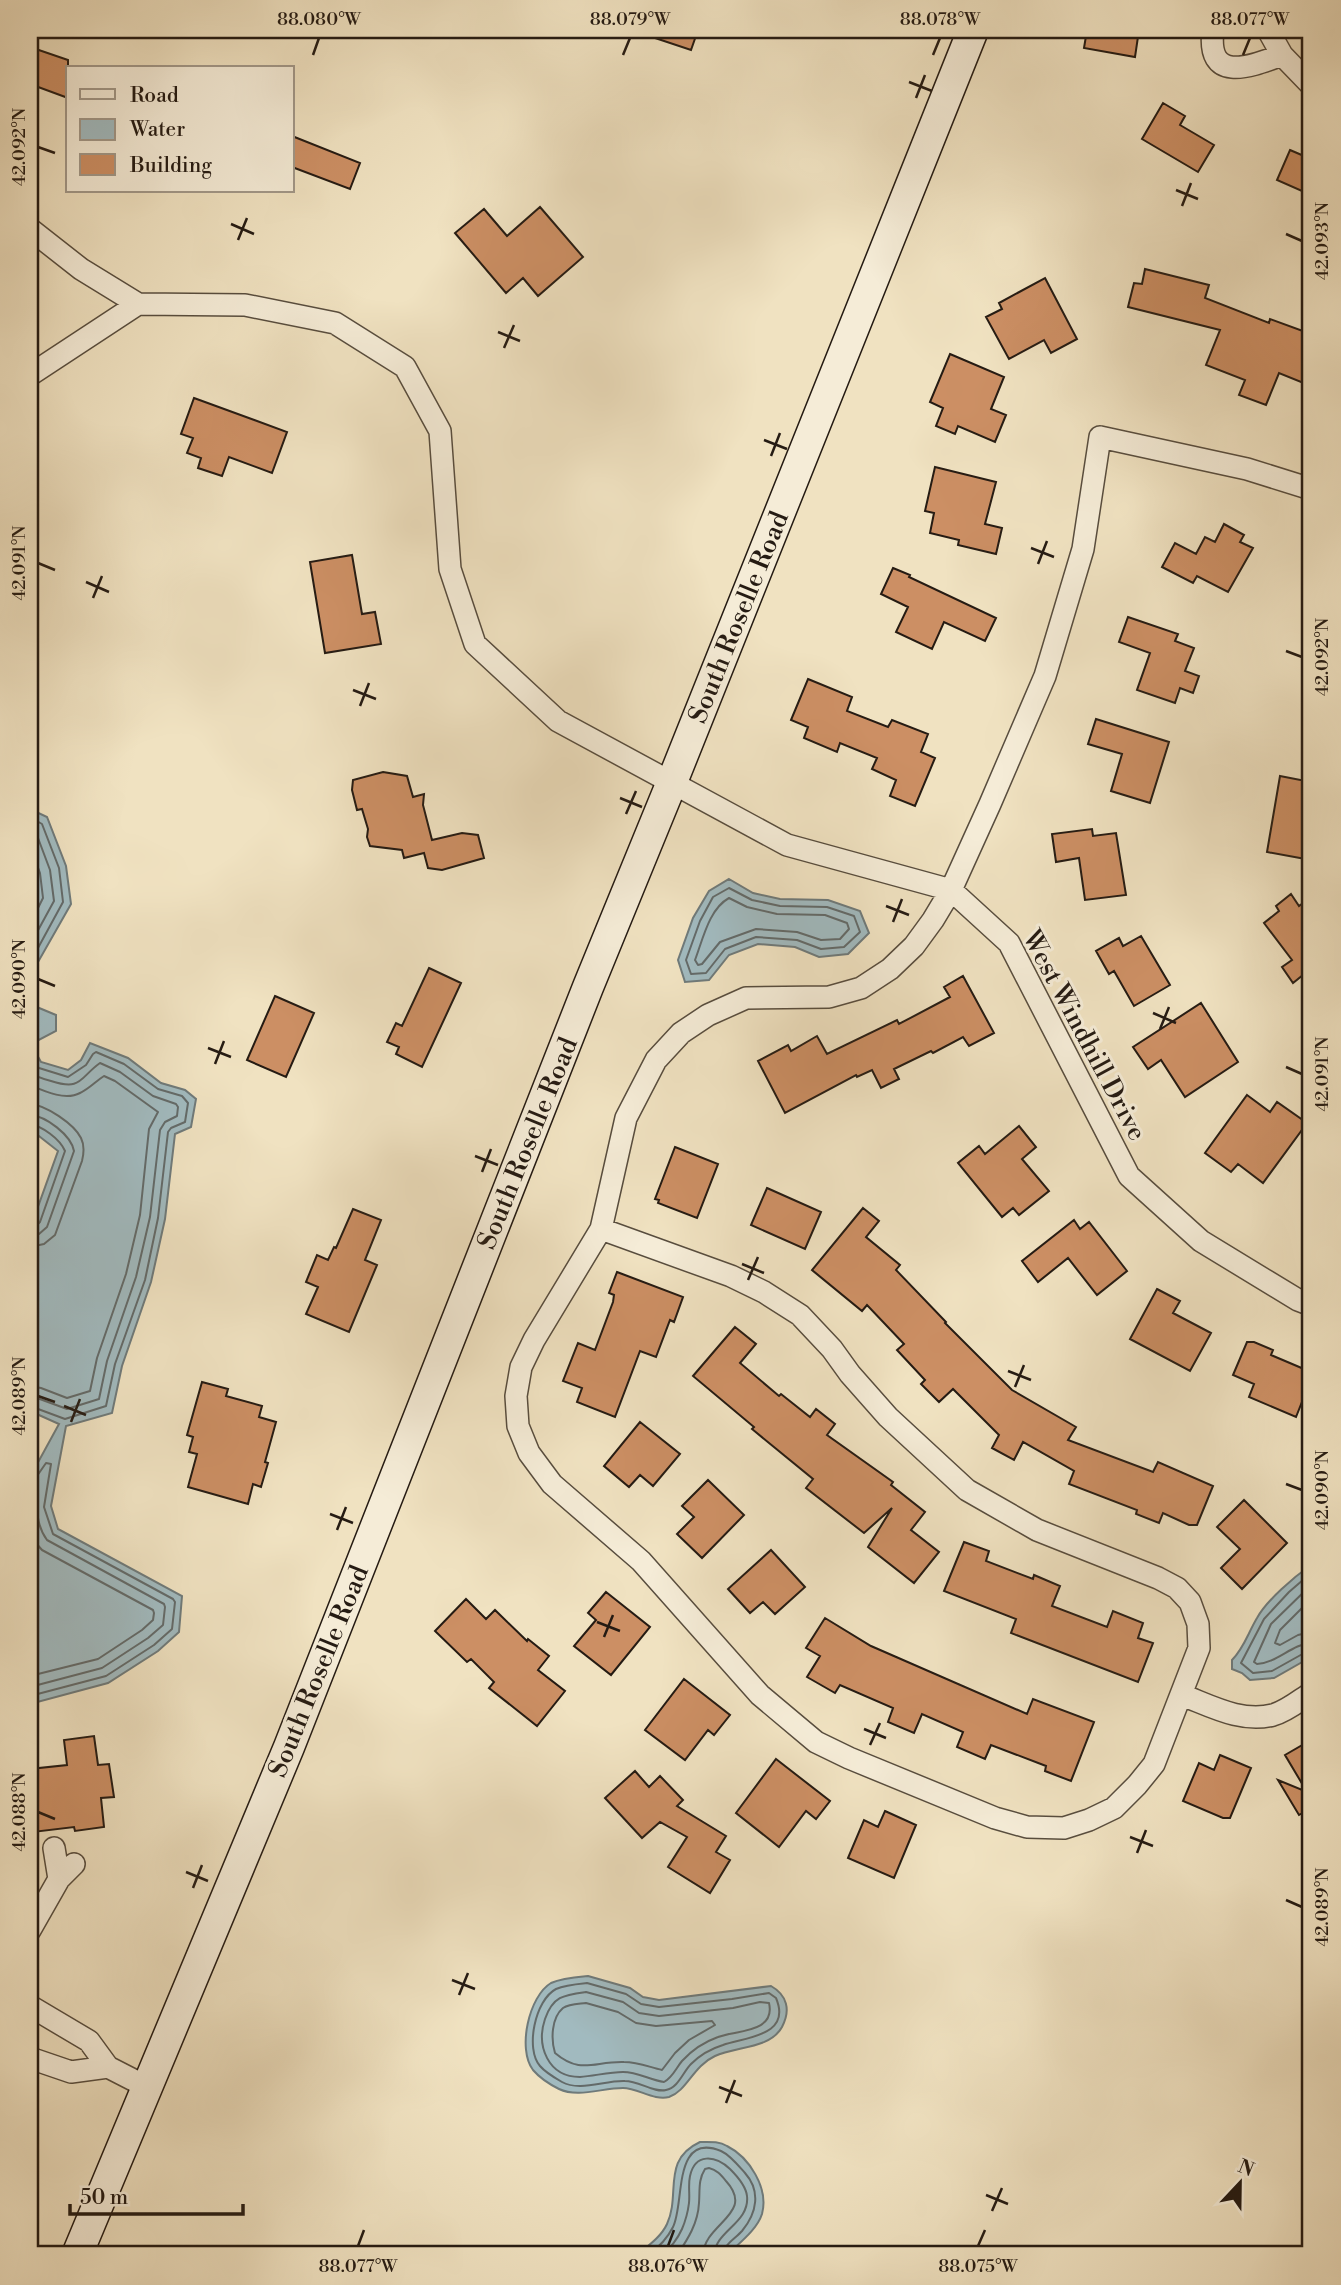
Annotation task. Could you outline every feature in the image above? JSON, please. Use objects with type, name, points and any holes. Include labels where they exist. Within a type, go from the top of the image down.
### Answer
[{"type":"main road","name":"South Roselle Road","points":[[77,2255],[289,1747],[588,987],[973,30]]},
{"type":"street","points":[[1213,30],[1211,43],[1218,60],[1233,69],[1282,55]]},
{"type":"street","points":[[1269,32],[1282,55],[1311,85]]},
{"type":"street","points":[[30,229],[81,269],[138,304],[30,375]]},
{"type":"street","name":"West Windhill Drive","points":[[138,304],[245,305],[335,323],[405,367],[440,431],[450,569],[475,644],[558,721],[787,845],[951,890],[1009,943],[1129,1176],[1201,1241],[1298,1300],[1311,1305]]},
{"type":"street","points":[[601,1230],[731,1276],[765,1292],[800,1315],[888,1417],[967,1489],[1037,1530],[1158,1578],[1177,1588],[1190,1602],[1198,1624],[1199,1648],[1182,1695],[1154,1763],[1114,1808],[1064,1828],[1027,1827],[995,1818],[816,1742],[760,1695],[641,1561],[552,1484],[529,1453],[518,1426],[516,1396],[522,1367],[534,1340],[601,1230],[626,1118],[656,1060],[681,1033],[708,1016],[746,998],[829,997],[861,988],[890,969],[914,946],[933,920],[951,890],[1045,676],[1083,549],[1100,437],[1247,469],[1311,489]]},
{"type":"street","points":[[1182,1695],[1233,1714],[1253,1718],[1275,1714],[1311,1693]]},
{"type":"street","points":[[54,1848],[55,1886]]},
{"type":"street","points":[[30,1930],[55,1886],[74,1864]]},
{"type":"street","points":[[30,1896],[55,1886]]},
{"type":"street","points":[[30,2006],[89,2041],[108,2067],[147,2087]]},
{"type":"street","points":[[30,2058],[71,2073],[108,2067]]},
{"type":"water","points":[[30,809],[47,817],[66,866],[71,904],[38,962],[32,1005],[56,1015],[56,1031],[31,1044],[41,1062],[68,1070],[81,1060],[90,1043],[128,1058],[161,1083],[185,1090],[196,1099],[191,1127],[175,1134],[165,1219],[151,1282],[122,1366],[112,1413],[66,1426],[51,1506],[58,1529],[182,1596],[179,1632],[158,1651],[108,1683],[30,1704],[30,1477],[59,1424],[30,1411],[30,1229],[58,1151],[30,1129]]},
{"type":"water","points":[[729,879],[753,893],[780,899],[828,900],[860,911],[869,933],[848,954],[819,957],[795,947],[758,944],[729,955],[709,980],[685,982],[678,960],[693,918],[709,891]]},
{"type":"water","points":[[1311,1565],[1311,1657],[1274,1678],[1250,1680],[1232,1669],[1232,1660],[1261,1611],[1281,1589]]},
{"type":"water","points":[[588,1976],[630,1988],[643,1997],[659,2000],[771,1986],[784,1998],[787,2009],[785,2021],[777,2034],[761,2043],[707,2060],[681,2089],[669,2097],[663,2098],[623,2088],[582,2093],[566,2092],[533,2070],[526,2049],[528,2024],[537,1999],[551,1983]]},
{"type":"water","points":[[700,2142],[724,2144],[750,2165],[763,2194],[760,2220],[727,2255],[637,2255],[654,2241],[667,2224],[680,2158]]},
{"type":"building","points":[[640,30],[698,30],[691,50],[640,33]]},
{"type":"building","points":[[1087,30],[1139,30],[1135,57],[1084,48]]},
{"type":"building","points":[[30,47],[68,60],[66,97],[30,84]]},
{"type":"building","points":[[1163,103],[1185,116],[1180,125],[1214,145],[1198,172],[1142,139]]},
{"type":"building","points":[[294,137],[360,163],[350,189],[294,168]]},
{"type":"building","points":[[1290,150],[1311,159],[1311,195],[1277,180]]},
{"type":"building","points":[[540,207],[583,257],[538,296],[523,278],[506,293],[455,233],[484,209],[507,236]]},
{"type":"building","points":[[1145,269],[1209,285],[1205,298],[1269,323],[1270,319],[1311,334],[1311,386],[1279,373],[1266,405],[1239,395],[1245,380],[1206,365],[1220,330],[1128,307],[1134,283],[1142,284]]},
{"type":"building","points":[[1045,278],[1077,339],[1051,353],[1044,340],[1009,359],[986,317],[1002,309],[999,303]]},
{"type":"building","points":[[950,354],[1004,377],[991,409],[1006,415],[995,442],[958,426],[955,434],[936,426],[943,408],[930,402]]},
{"type":"building","points":[[194,398],[287,432],[272,473],[229,457],[222,476],[198,468],[201,458],[187,453],[193,438],[181,434]]},
{"type":"building","points":[[935,467],[996,482],[985,524],[1002,528],[996,554],[958,545],[959,540],[930,533],[934,513],[925,511]]},
{"type":"building","points":[[1224,524],[1244,535],[1240,542],[1253,548],[1228,592],[1197,576],[1193,583],[1162,567],[1175,543],[1196,554],[1205,537],[1215,542]]},
{"type":"building","points":[[352,555],[362,614],[375,612],[381,644],[325,653],[310,562]]},
{"type":"building","points":[[893,568],[996,618],[985,641],[944,622],[932,649],[896,632],[908,607],[881,594]]},
{"type":"building","points":[[1128,617],[1178,634],[1175,641],[1194,648],[1185,671],[1199,676],[1193,693],[1180,688],[1175,703],[1137,690],[1150,653],[1119,642]]},
{"type":"building","points":[[808,679],[852,697],[847,711],[888,727],[892,720],[928,734],[921,752],[935,758],[915,806],[890,796],[896,780],[872,769],[877,758],[840,743],[837,752],[804,738],[808,727],[791,720]]},
{"type":"building","points":[[1096,719],[1169,742],[1150,803],[1111,791],[1122,754],[1088,744]]},
{"type":"building","points":[[383,772],[407,776],[413,797],[424,794],[423,805],[432,840],[462,833],[478,835],[484,858],[442,870],[428,868],[424,853],[404,858],[402,850],[370,846],[362,809],[357,810],[352,790],[353,780]]},
{"type":"building","points":[[1280,776],[1311,782],[1311,860],[1267,852]]},
{"type":"building","points":[[1092,829],[1093,836],[1116,833],[1126,895],[1085,900],[1079,858],[1056,862],[1052,834]]},
{"type":"building","points":[[1291,894],[1299,906],[1311,897],[1311,985],[1303,975],[1293,983],[1282,967],[1292,960],[1264,923],[1279,911],[1276,906]]},
{"type":"building","points":[[1141,936],[1170,985],[1134,1006],[1114,971],[1109,974],[1096,951],[1119,938],[1123,946]]},
{"type":"building","points":[[429,968],[461,983],[422,1067],[396,1054],[399,1047],[387,1042],[396,1023],[402,1026]]},
{"type":"building","points":[[963,976],[994,1033],[969,1046],[963,1037],[894,1069],[899,1079],[881,1088],[872,1070],[857,1077],[856,1075],[785,1113],[758,1061],[788,1045],[791,1051],[817,1036],[827,1054],[897,1020],[899,1024],[950,997],[944,987]]},
{"type":"building","points":[[275,996],[314,1013],[286,1077],[247,1060]]},
{"type":"building","points":[[1201,1003],[1238,1062],[1185,1097],[1161,1060],[1148,1069],[1133,1047]]},
{"type":"building","points":[[1247,1095],[1270,1112],[1277,1102],[1307,1123],[1263,1183],[1238,1164],[1231,1172],[1205,1153]]},
{"type":"building","points":[[1019,1126],[1036,1147],[1022,1159],[1049,1191],[1019,1215],[1013,1208],[1002,1217],[958,1163],[979,1146],[985,1154]]},
{"type":"building","points":[[675,1147],[718,1164],[697,1218],[658,1203],[659,1200],[655,1199]]},
{"type":"building","points":[[767,1188],[821,1212],[805,1249],[751,1225]]},
{"type":"building","points":[[863,1208],[879,1221],[866,1237],[900,1265],[896,1270],[1012,1390],[1076,1427],[1068,1440],[1153,1472],[1158,1462],[1213,1486],[1197,1525],[1189,1525],[1163,1513],[1159,1523],[1136,1514],[1137,1510],[1069,1484],[1074,1471],[1023,1442],[1014,1460],[992,1448],[999,1435],[953,1389],[939,1402],[921,1384],[925,1380],[897,1350],[904,1344],[867,1305],[862,1311],[812,1270]]},
{"type":"building","points":[[353,1209],[381,1220],[365,1260],[377,1265],[349,1332],[306,1314],[318,1287],[306,1282],[317,1255],[328,1260],[334,1247],[336,1248]]},
{"type":"building","points":[[1074,1220],[1080,1229],[1089,1222],[1127,1271],[1097,1295],[1068,1258],[1038,1282],[1022,1261]]},
{"type":"building","points":[[617,1272],[683,1297],[674,1322],[670,1320],[656,1357],[640,1351],[615,1417],[577,1402],[582,1388],[563,1381],[578,1343],[595,1350],[613,1302],[614,1295],[609,1293]]},
{"type":"building","points":[[1157,1289],[1180,1301],[1173,1313],[1211,1333],[1190,1371],[1130,1339]]},
{"type":"building","points":[[735,1327],[756,1344],[740,1363],[779,1396],[781,1394],[810,1417],[816,1409],[835,1424],[827,1435],[893,1482],[891,1485],[925,1512],[911,1530],[939,1552],[914,1583],[868,1547],[892,1508],[864,1533],[806,1488],[813,1479],[693,1376]]},
{"type":"building","points":[[1247,1342],[1273,1350],[1271,1355],[1311,1372],[1311,1379],[1296,1417],[1249,1397],[1254,1384],[1233,1375]]},
{"type":"building","points":[[202,1382],[228,1389],[226,1396],[262,1406],[259,1417],[276,1422],[261,1487],[253,1484],[248,1504],[188,1487],[197,1454],[189,1452],[193,1437],[187,1435]]},
{"type":"building","points":[[640,1422],[680,1454],[653,1486],[640,1475],[629,1487],[604,1466]]},
{"type":"building","points":[[708,1480],[744,1515],[702,1558],[677,1534],[694,1517],[682,1506]]},
{"type":"building","points":[[1244,1500],[1287,1543],[1242,1589],[1221,1568],[1240,1549],[1217,1527]]},
{"type":"building","points":[[964,1542],[989,1551],[986,1561],[1060,1586],[1052,1606],[1107,1627],[1113,1611],[1143,1623],[1138,1638],[1153,1643],[1138,1682],[1011,1633],[1016,1619],[944,1591]]},
{"type":"building","points":[[771,1550],[805,1587],[775,1614],[763,1602],[750,1613],[728,1589]]},
{"type":"building","points":[[606,1592],[650,1627],[611,1675],[574,1646],[596,1620],[588,1613]]},
{"type":"building","points":[[466,1599],[486,1619],[495,1610],[527,1641],[528,1639],[549,1656],[538,1670],[565,1691],[537,1726],[489,1688],[494,1682],[471,1659],[467,1662],[435,1631]]},
{"type":"building","points":[[825,1618],[871,1646],[1027,1714],[1033,1699],[1094,1722],[1071,1781],[1045,1771],[1046,1766],[991,1745],[985,1759],[957,1747],[963,1732],[922,1714],[914,1733],[888,1722],[893,1708],[840,1685],[835,1693],[807,1677],[820,1656],[806,1648]]},
{"type":"building","points":[[684,1679],[730,1715],[714,1735],[708,1730],[685,1760],[645,1730]]},
{"type":"building","points":[[94,1736],[98,1765],[109,1764],[114,1797],[101,1798],[104,1827],[75,1831],[74,1827],[33,1832],[30,1769],[67,1765],[64,1740]]},
{"type":"building","points":[[1311,1740],[1311,1808],[1299,1815],[1278,1780],[1307,1792],[1285,1755]]},
{"type":"building","points":[[1220,1755],[1251,1768],[1230,1818],[1223,1818],[1183,1801],[1199,1763],[1214,1770]]},
{"type":"building","points":[[776,1759],[830,1801],[816,1819],[806,1811],[779,1847],[736,1813]]},
{"type":"building","points":[[635,1771],[649,1787],[660,1776],[683,1800],[677,1806],[726,1836],[716,1852],[730,1860],[710,1893],[668,1867],[687,1837],[660,1822],[642,1838],[605,1798]]},
{"type":"building","points":[[885,1811],[916,1825],[894,1878],[848,1858],[864,1820],[878,1827]]}]
